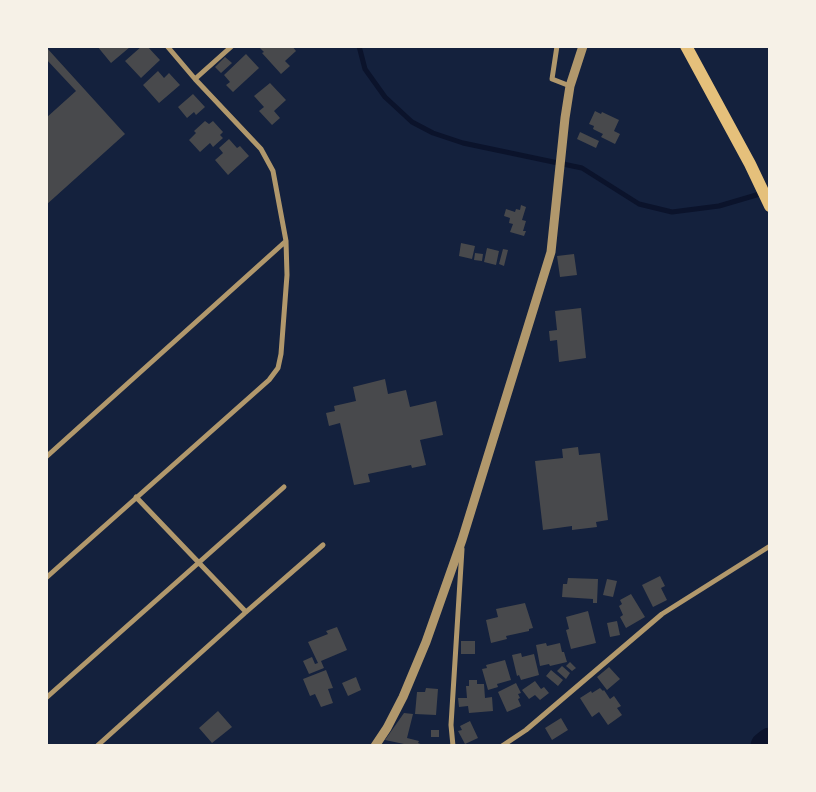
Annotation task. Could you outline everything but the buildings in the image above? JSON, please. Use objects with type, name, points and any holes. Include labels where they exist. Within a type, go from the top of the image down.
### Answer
[{"type":"main road","points":[[686,46],[750,164],[770,206]]},
{"type":"street","points":[[46,578],[269,380],[278,368],[281,354],[287,275],[286,241],[273,171],[261,149],[195,79],[167,46]]},
{"type":"street","points":[[195,79],[232,46]]},
{"type":"street","points":[[557,46],[552,78],[570,86]]},
{"type":"street","points":[[375,746],[387,728],[414,670],[462,540],[551,252],[565,118],[570,86],[583,46]]},
{"type":"street","points":[[46,457],[286,241]]},
{"type":"street","points":[[46,698],[284,487]]},
{"type":"street","points":[[136,497],[246,612]]},
{"type":"street","points":[[453,746],[451,725],[462,540]]},
{"type":"street","points":[[97,746],[323,545]]},
{"type":"street","points":[[502,746],[526,730],[662,614],[770,546]]},
{"type":"waterway","points":[[359,46],[365,69],[385,97],[412,122],[433,133],[463,143],[582,168],[639,204],[672,212],[719,206],[770,191]]},
{"type":"waterway","points":[[765,746],[770,742]]}]
